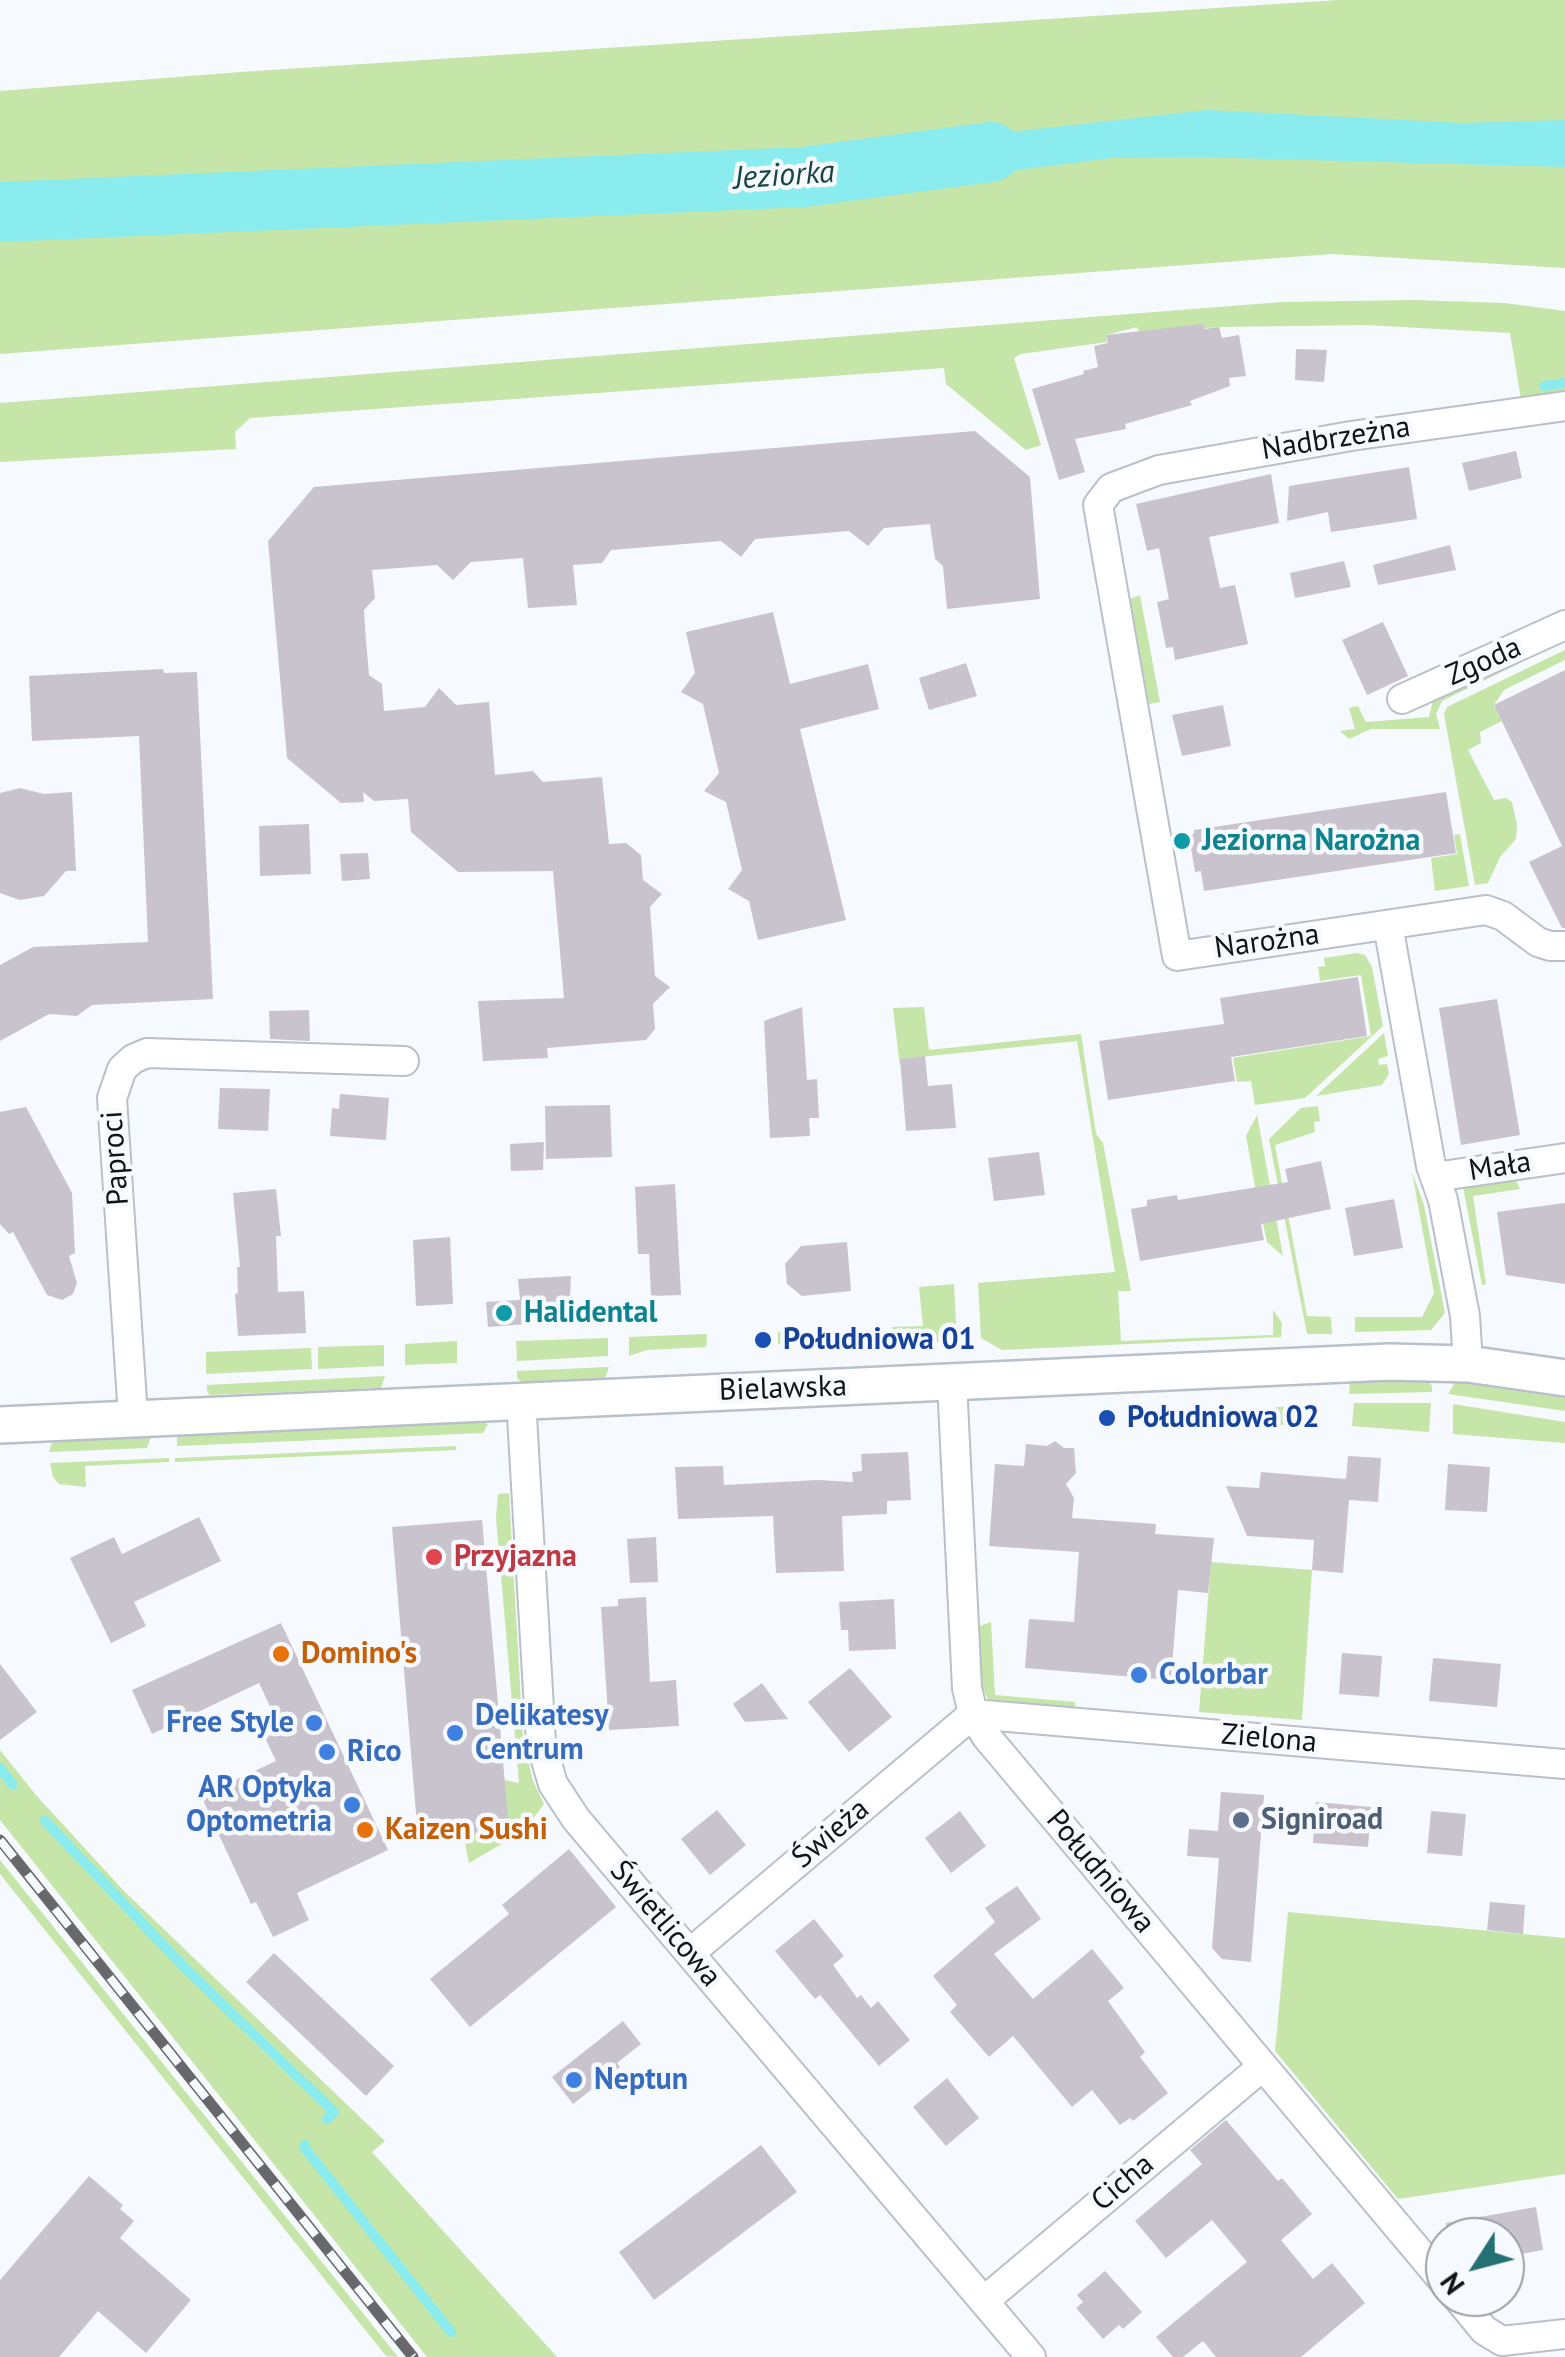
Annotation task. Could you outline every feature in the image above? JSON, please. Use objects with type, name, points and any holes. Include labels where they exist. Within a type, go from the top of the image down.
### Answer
[{"type":"street","name":"Nadbrzeżna","points":[[1110,488],[1159,470],[1241,453],[1565,406]]},
{"type":"street","name":"Narożna","points":[[1110,488],[1098,505],[1177,956],[1388,925]]},
{"type":"street","name":"Zgoda","points":[[1402,699],[1565,625]]},
{"type":"street","points":[[1468,1364],[1465,1316],[1388,925],[1486,910],[1503,916],[1538,942],[1565,946]]},
{"type":"street","name":"Paproci","points":[[133,1417],[112,1098],[114,1082],[122,1069],[133,1058],[147,1053],[404,1061]]},
{"type":"street","name":"Mała","points":[[1435,1177],[1565,1158]]},
{"type":"street","name":"Bielawska","points":[[0,1425],[1373,1362],[1468,1364],[1565,1378]]},
{"type":"street","name":"Południowa","points":[[952,1382],[968,1688],[973,1714],[986,1736],[1425,2259]]},
{"type":"street","name":"Świetlicowa","points":[[520,1399],[545,1764],[570,1811],[1031,2357]]},
{"type":"street","name":"Zielona","points":[[973,1714],[1565,1764]]},
{"type":"street","name":"Świeża","points":[[690,1953],[973,1714]]},
{"type":"street","name":"Cicha","points":[[984,2300],[1263,2066]]},
{"type":"street","points":[[1473,2317],[1502,2342],[1565,2334]]},
{"type":"green space","points":[[1338,0],[1565,0],[1565,268],[1332,254],[0,354],[0,91]]},
{"type":"green space","points":[[1282,302],[1505,303],[1565,311],[1565,393],[1521,399],[1510,333],[1366,325],[1219,327],[1140,334],[1137,327],[1106,335],[1107,342],[1014,358],[1041,445],[1026,450],[946,384],[944,368],[250,418],[235,432],[236,449],[0,462],[0,403]]},
{"type":"green space","points":[[1140,595],[1160,702],[1149,704],[1130,599]]},
{"type":"green space","points":[[1565,637],[1565,641],[1442,701],[1436,714],[1440,729],[1371,729],[1349,739],[1340,731],[1355,729],[1349,708],[1358,706],[1366,722],[1429,717],[1434,696]]},
{"type":"green space","points":[[1565,650],[1565,660],[1504,690],[1494,705],[1502,721],[1480,732],[1481,743],[1468,750],[1494,800],[1506,798],[1512,802],[1517,825],[1516,839],[1500,857],[1488,883],[1475,885],[1444,714],[1447,707]]},
{"type":"green space","points":[[1460,834],[1469,886],[1435,891],[1431,858],[1457,854],[1454,835]]},
{"type":"green space","points":[[1365,955],[1372,967],[1383,1026],[1305,1098],[1255,1105],[1251,1081],[1237,1082],[1233,1058],[1371,1036],[1361,975],[1320,981],[1318,967],[1325,966],[1324,958]]},
{"type":"green space","points":[[924,1007],[929,1050],[1081,1034],[1096,1134],[1103,1143],[1131,1291],[1118,1291],[1121,1341],[1273,1335],[1273,1310],[1282,1323],[1281,1337],[1002,1350],[981,1338],[978,1283],[1115,1272],[1077,1041],[900,1059],[900,1067],[893,1008]]},
{"type":"green space","points":[[1384,1033],[1388,1056],[1378,1059],[1379,1065],[1387,1064],[1389,1074],[1382,1085],[1316,1096]]},
{"type":"green space","points":[[1318,1106],[1320,1121],[1314,1122],[1315,1132],[1275,1145],[1307,1316],[1331,1317],[1332,1334],[1307,1334],[1269,1139],[1301,1108]]},
{"type":"green space","points":[[1257,1115],[1283,1256],[1267,1242],[1255,1186],[1246,1136]]},
{"type":"green space","points":[[1412,1172],[1424,1205],[1445,1313],[1431,1330],[1355,1332],[1355,1317],[1422,1317],[1434,1293]]},
{"type":"green space","points":[[1514,1176],[1520,1189],[1473,1196],[1486,1284],[1482,1285],[1463,1187]]},
{"type":"green space","points":[[954,1284],[957,1342],[893,1343],[892,1327],[923,1326],[919,1287]]},
{"type":"green space","points":[[867,1329],[868,1341],[778,1344],[778,1332]]},
{"type":"green space","points":[[707,1334],[706,1347],[647,1350],[629,1356],[629,1337]]},
{"type":"green space","points":[[608,1338],[608,1356],[517,1361],[516,1341]]},
{"type":"green space","points":[[457,1341],[457,1363],[405,1365],[405,1344]]},
{"type":"green space","points":[[384,1345],[384,1366],[318,1369],[318,1347]]},
{"type":"green space","points":[[311,1348],[312,1369],[206,1374],[206,1352]]},
{"type":"green space","points":[[609,1367],[605,1378],[521,1382],[517,1378],[517,1371]]},
{"type":"green space","points":[[385,1376],[381,1388],[210,1395],[207,1391],[207,1385]]},
{"type":"green space","points":[[1427,1380],[1432,1392],[1349,1394],[1350,1381]]},
{"type":"green space","points":[[1455,1382],[1565,1398],[1565,1411],[1448,1394]]},
{"type":"green space","points":[[1354,1403],[1431,1403],[1429,1432],[1352,1426]]},
{"type":"green space","points":[[1453,1404],[1565,1422],[1565,1443],[1453,1434]]},
{"type":"green space","points":[[1304,1406],[1304,1425],[1229,1425],[1228,1409]]},
{"type":"green space","points":[[476,1420],[488,1424],[483,1433],[177,1446],[177,1432]]},
{"type":"green space","points":[[152,1434],[147,1448],[49,1452],[53,1439]]},
{"type":"green space","points":[[456,1446],[456,1450],[175,1462],[175,1458]]},
{"type":"green space","points":[[169,1458],[169,1462],[85,1466],[86,1487],[59,1484],[50,1463]]},
{"type":"green space","points":[[509,1493],[523,1738],[533,1781],[544,1804],[524,1831],[469,1863],[463,1833],[505,1780],[519,1783],[496,1518],[498,1494]]},
{"type":"green space","points":[[1211,1562],[1312,1570],[1302,1720],[1199,1712]]},
{"type":"green space","points":[[991,1622],[995,1695],[1075,1702],[1075,1710],[988,1699],[981,1685],[977,1627]]},
{"type":"green space","points":[[0,1750],[124,1891],[385,2141],[372,2152],[557,2357],[427,2357],[0,1820]]},
{"type":"green space","points":[[0,1860],[398,2357],[386,2356],[0,1874]]},
{"type":"green space","points":[[1288,1912],[1565,1938],[1565,2174],[1398,2199],[1275,2051]]},
{"type":"water","points":[[1207,110],[1463,123],[1565,120],[1565,167],[1112,158],[925,182],[898,141]]},
{"type":"building","points":[[1203,324],[1204,329],[1219,327],[1222,338],[1239,335],[1246,376],[1229,378],[1230,386],[1190,401],[1192,405],[1125,424],[1126,429],[1075,439],[1085,472],[1059,480],[1032,389],[1098,367],[1094,346],[1108,343],[1106,335]]},
{"type":"building","points":[[1296,349],[1327,350],[1324,382],[1295,380]]},
{"type":"building","points":[[975,431],[1030,477],[1040,599],[947,609],[943,566],[935,559],[930,524],[884,528],[868,546],[849,531],[755,539],[741,557],[721,541],[611,550],[602,563],[573,565],[577,605],[528,608],[523,558],[471,562],[453,580],[437,565],[372,570],[375,598],[364,610],[366,641],[369,675],[382,684],[384,711],[425,707],[439,688],[456,705],[489,702],[495,775],[533,771],[543,782],[602,777],[609,844],[626,843],[641,855],[643,880],[662,894],[650,907],[655,976],[670,987],[653,1004],[655,1029],[646,1040],[547,1048],[548,1058],[483,1061],[478,1001],[564,998],[553,871],[458,872],[411,832],[408,799],[374,801],[363,792],[364,802],[341,803],[287,758],[268,541],[314,487]]},
{"type":"building","points":[[1516,451],[1522,478],[1469,491],[1462,463]]},
{"type":"building","points":[[1409,467],[1417,519],[1331,532],[1328,512],[1287,521],[1289,486]]},
{"type":"building","points":[[1271,474],[1279,523],[1209,537],[1220,588],[1235,585],[1248,644],[1175,660],[1173,647],[1166,648],[1157,602],[1169,599],[1159,548],[1147,551],[1136,504]]},
{"type":"building","points":[[1450,545],[1456,570],[1378,585],[1373,565]]},
{"type":"building","points":[[1344,561],[1351,587],[1295,598],[1290,573]]},
{"type":"building","points":[[773,612],[790,684],[868,664],[879,709],[800,729],[846,920],[758,940],[749,901],[728,889],[742,870],[726,802],[704,791],[719,773],[703,704],[681,692],[695,673],[686,632]]},
{"type":"building","points":[[1383,622],[1408,676],[1367,695],[1342,640]]},
{"type":"building","points":[[966,663],[977,696],[929,710],[919,678]]},
{"type":"building","points":[[163,669],[164,673],[197,672],[213,999],[92,1005],[77,1016],[49,1014],[0,1041],[0,965],[33,947],[148,942],[139,736],[32,741],[29,676]]},
{"type":"building","points":[[1565,670],[1562,928],[1529,862],[1562,846],[1494,705]]},
{"type":"building","points":[[1223,705],[1231,746],[1182,756],[1172,715]]},
{"type":"building","points":[[20,788],[44,794],[72,792],[76,871],[66,871],[44,896],[20,900],[0,893],[0,793]]},
{"type":"building","points":[[1446,792],[1456,853],[1204,891],[1201,871],[1195,872],[1189,835],[1194,830]]},
{"type":"building","points":[[309,824],[311,874],[260,876],[259,826]]},
{"type":"building","points":[[368,853],[370,879],[342,881],[340,854]]},
{"type":"building","points":[[1358,977],[1367,1036],[1231,1057],[1235,1081],[1108,1100],[1099,1041],[1224,1024],[1220,998]]},
{"type":"building","points":[[1497,999],[1520,1135],[1461,1145],[1439,1008]]},
{"type":"building","points":[[802,1007],[807,1080],[817,1079],[819,1118],[809,1118],[810,1136],[770,1138],[764,1021]]},
{"type":"building","points":[[309,1010],[310,1041],[270,1039],[269,1011]]},
{"type":"building","points":[[925,1056],[928,1086],[952,1084],[956,1128],[906,1131],[900,1059]]},
{"type":"building","points":[[220,1088],[270,1089],[268,1131],[218,1129]]},
{"type":"building","points":[[340,1094],[389,1098],[386,1140],[330,1136],[332,1108],[339,1109]]},
{"type":"building","points":[[610,1105],[612,1157],[546,1159],[545,1106]]},
{"type":"building","points":[[26,1107],[72,1193],[75,1253],[69,1256],[77,1283],[73,1294],[62,1300],[47,1295],[13,1232],[9,1234],[0,1224],[0,1112]]},
{"type":"building","points":[[544,1142],[543,1170],[511,1171],[510,1144]]},
{"type":"building","points":[[1039,1152],[1045,1195],[994,1201],[988,1158]]},
{"type":"building","points":[[1321,1161],[1331,1209],[1261,1224],[1264,1240],[1140,1261],[1131,1209],[1147,1206],[1147,1200],[1177,1195],[1178,1200],[1288,1182],[1285,1169]]},
{"type":"building","points":[[675,1184],[681,1295],[651,1296],[649,1254],[638,1254],[635,1187]]},
{"type":"building","points":[[276,1189],[281,1236],[276,1236],[278,1292],[304,1291],[306,1333],[238,1336],[235,1294],[240,1267],[233,1193]]},
{"type":"building","points":[[1394,1199],[1403,1248],[1354,1256],[1345,1208]]},
{"type":"building","points":[[1565,1203],[1565,1284],[1506,1275],[1497,1212]]},
{"type":"building","points":[[450,1237],[453,1304],[416,1306],[413,1240]]},
{"type":"building","points":[[847,1242],[851,1291],[802,1296],[787,1284],[785,1264],[801,1246]]},
{"type":"building","points":[[571,1276],[569,1321],[488,1327],[486,1302],[520,1300],[518,1279]]},
{"type":"building","points":[[1055,1441],[1064,1448],[1074,1448],[1076,1473],[1066,1484],[1074,1498],[1072,1518],[1156,1524],[1155,1534],[1214,1538],[1208,1593],[1178,1590],[1171,1680],[1025,1668],[1029,1619],[1074,1622],[1079,1552],[989,1546],[995,1464],[1024,1466],[1026,1444],[1047,1446]]},
{"type":"building","points":[[908,1452],[911,1500],[887,1501],[887,1514],[842,1516],[844,1571],[776,1573],[773,1516],[678,1519],[675,1467],[723,1466],[724,1485],[853,1482],[852,1472],[862,1471],[861,1454]]},
{"type":"building","points":[[1348,1456],[1381,1458],[1378,1502],[1349,1500],[1343,1573],[1312,1570],[1314,1540],[1247,1536],[1226,1486],[1259,1488],[1261,1472],[1346,1479]]},
{"type":"building","points":[[1448,1464],[1490,1467],[1487,1512],[1445,1510]]},
{"type":"building","points":[[199,1517],[221,1561],[134,1602],[146,1626],[111,1643],[70,1558],[114,1537],[122,1554]]},
{"type":"building","points":[[482,1520],[509,1830],[418,1837],[392,1527]]},
{"type":"building","points":[[656,1537],[658,1582],[630,1583],[627,1539]]},
{"type":"building","points":[[646,1597],[650,1682],[676,1680],[679,1726],[609,1730],[601,1607],[618,1606],[618,1599]]},
{"type":"building","points":[[894,1599],[896,1649],[849,1651],[848,1630],[841,1630],[839,1602]]},
{"type":"building","points":[[281,1623],[388,1850],[297,1893],[309,1920],[273,1937],[256,1902],[251,1904],[201,1796],[276,1761],[265,1738],[281,1730],[259,1683],[152,1734],[132,1690]]},
{"type":"building","points":[[1342,1653],[1382,1656],[1379,1697],[1339,1694]]},
{"type":"building","points":[[1433,1658],[1501,1664],[1497,1707],[1429,1701]]},
{"type":"building","points":[[0,1664],[37,1712],[0,1740]]},
{"type":"building","points":[[850,1668],[892,1717],[849,1752],[808,1702]]},
{"type":"building","points":[[762,1683],[788,1719],[745,1722],[733,1704]]},
{"type":"building","points":[[1221,1792],[1264,1795],[1251,1962],[1222,1959],[1212,1948],[1219,1858],[1187,1856],[1189,1829],[1218,1831]]},
{"type":"building","points":[[1316,1802],[1371,1807],[1368,1847],[1313,1843]]},
{"type":"building","points":[[717,1810],[746,1845],[710,1875],[681,1839]]},
{"type":"building","points":[[960,1811],[986,1846],[951,1873],[925,1838]]},
{"type":"building","points":[[1431,1811],[1466,1814],[1462,1856],[1427,1853]]},
{"type":"building","points":[[569,1849],[616,1907],[470,2027],[430,1979],[509,1914],[502,1905]]},
{"type":"building","points":[[1017,1886],[1041,1919],[994,1954],[1033,1999],[1092,1949],[1124,1988],[1108,2001],[1145,2052],[1140,2057],[1168,2093],[1133,2121],[1130,2118],[1120,2125],[1092,2090],[1072,2107],[1013,2036],[989,2057],[950,2012],[957,2005],[933,1976],[995,1922],[985,1908]]},
{"type":"building","points":[[1490,1902],[1525,1905],[1523,1934],[1487,1930]]},
{"type":"building","points":[[814,1919],[844,1956],[833,1965],[857,1998],[861,1995],[871,2008],[878,2001],[910,2040],[879,2066],[820,1995],[815,1999],[775,1951]]},
{"type":"building","points":[[274,1953],[394,2066],[366,2096],[246,1982]]},
{"type":"building","points":[[623,2021],[641,2044],[617,2063],[620,2067],[573,2104],[552,2077]]},
{"type":"building","points":[[947,2078],[979,2118],[946,2146],[913,2107]]},
{"type":"building","points":[[1226,2120],[1312,2214],[1281,2240],[1313,2279],[1332,2263],[1365,2303],[1301,2357],[1216,2357],[1203,2341],[1183,2357],[1173,2357],[1156,2337],[1247,2262],[1212,2220],[1166,2258],[1135,2221],[1202,2164],[1190,2150]]},
{"type":"building","points":[[761,2145],[797,2192],[654,2300],[619,2252]]},
{"type":"building","points":[[89,2176],[123,2205],[120,2209],[134,2221],[120,2238],[191,2300],[146,2353],[98,2311],[59,2357],[0,2357],[0,2280]]},
{"type":"building","points":[[1536,2207],[1543,2250],[1525,2253],[1525,2217],[1480,2217]]},
{"type":"building","points":[[1105,2271],[1142,2312],[1123,2329],[1119,2325],[1103,2339],[1076,2308],[1083,2302],[1077,2295]]},
{"type":"waterway","name":"Jeziorka","points":[[0,212],[804,177],[991,152]]},
{"type":"waterway","points":[[1544,386],[1565,383]]},
{"type":"waterway","points":[[0,1768],[13,1785]]},
{"type":"waterway","points":[[45,1821],[185,1968],[334,2112],[327,2119]]},
{"type":"waterway","points":[[305,2145],[451,2332]]},
{"type":"railway","points":[[0,1840],[413,2357]]},
{"type":"place","name":"Jeziorna Narożna","points":[[1182,841]]},
{"type":"place","name":"Halidental","points":[[504,1313]]},
{"type":"place","name":"Południowa 01","points":[[763,1340]]},
{"type":"place","name":"Południowa 02","points":[[1107,1418]]},
{"type":"place","name":"Przyjazna","points":[[434,1557]]},
{"type":"place","name":"Domino's","points":[[281,1654]]},
{"type":"place","name":"Colorbar","points":[[1139,1675]]},
{"type":"place","name":"Free Style","points":[[314,1723]]},
{"type":"place","name":"Delikatesy Centrum","points":[[455,1733]]},
{"type":"place","name":"Rico","points":[[327,1752]]},
{"type":"place","name":"AR Optyka Optometria","points":[[352,1805]]},
{"type":"place","name":"Signiroad","points":[[1241,1820]]},
{"type":"place","name":"Kaizen Sushi","points":[[365,1830]]},
{"type":"place","name":"Neptun","points":[[574,2080]]}]
